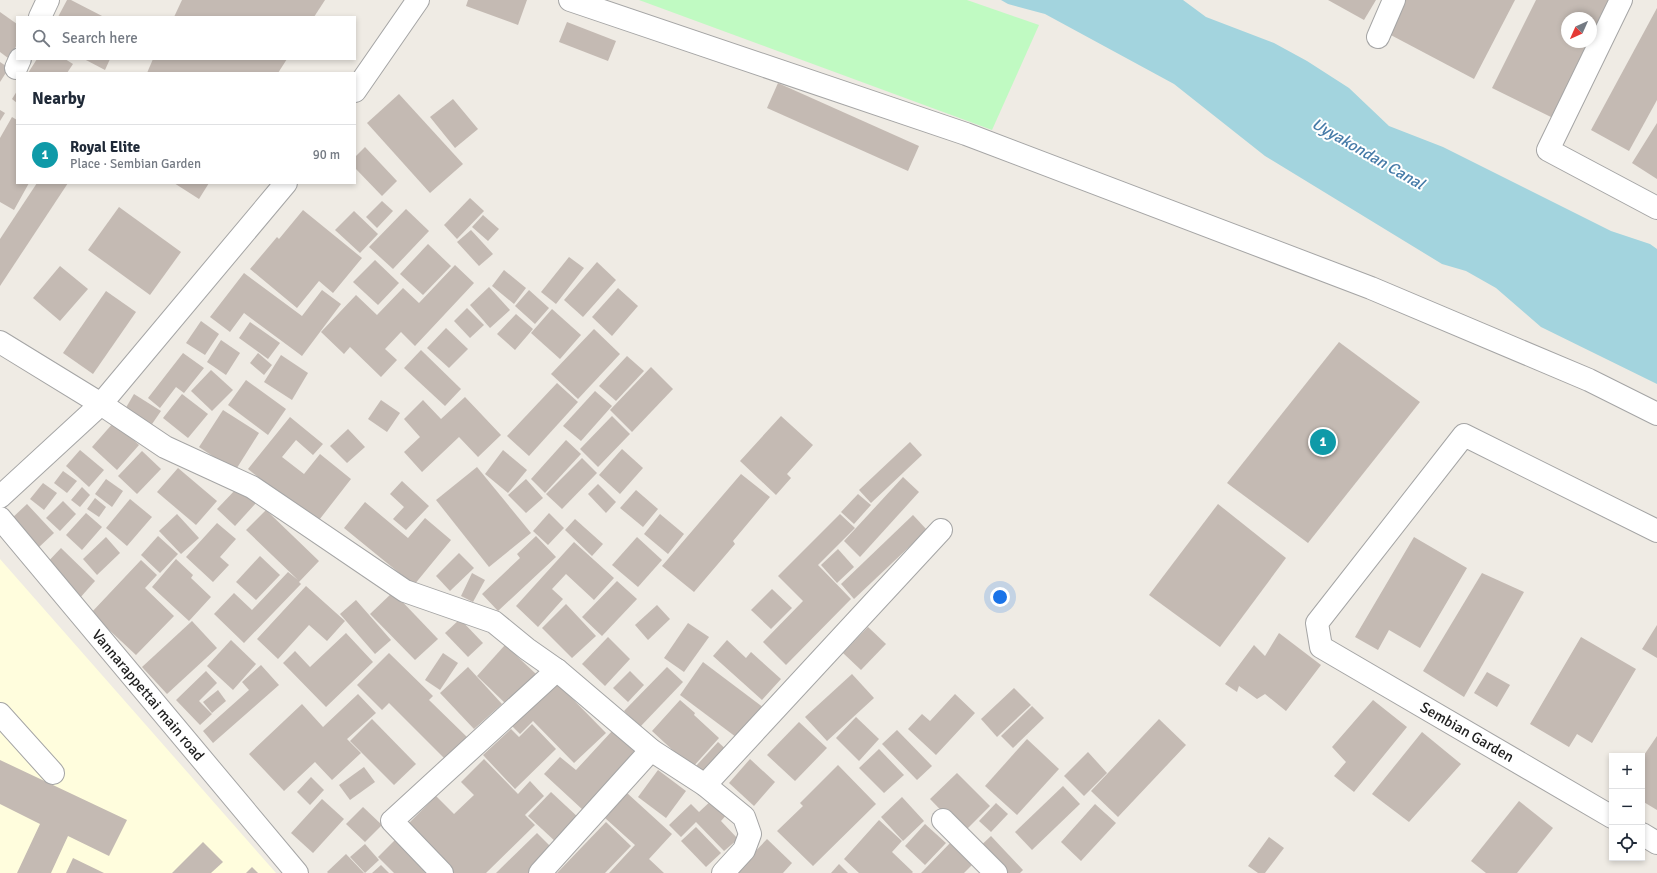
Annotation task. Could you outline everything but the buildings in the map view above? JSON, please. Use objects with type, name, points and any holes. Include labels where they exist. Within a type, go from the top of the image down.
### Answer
[{"type":"street","points":[[40,16],[48,0]]},
{"type":"street","points":[[356,90],[418,0]]},
{"type":"street","points":[[570,0],[966,134],[1371,288],[1588,380],[1657,414]]},
{"type":"street","points":[[1378,37],[1394,0]]},
{"type":"street","points":[[1621,0],[1548,150],[1657,208]]},
{"type":"street","points":[[0,497],[100,404],[285,184]]},
{"type":"street","points":[[0,342],[100,404],[165,447],[252,487],[405,591],[494,622],[527,649],[557,670],[651,750],[705,785],[744,817],[750,834],[744,850],[723,873]]},
{"type":"street","name":"Sembian Garden","points":[[1609,815],[1322,647],[1318,624],[1464,434],[1657,531]]},
{"type":"street","name":"Vannarappettai main road","points":[[0,518],[297,873]]},
{"type":"street","points":[[705,785],[941,530]]},
{"type":"street","points":[[442,873],[392,821],[557,670]]},
{"type":"street","points":[[0,714],[53,773]]},
{"type":"street","points":[[540,873],[651,750]]},
{"type":"street","points":[[943,820],[996,873]]},
{"type":"street","points":[[1645,836],[1657,843]]},
{"type":"shaded area","points":[[0,559],[276,873],[0,873]]},
{"type":"green space","points":[[639,0],[967,0],[1039,25],[992,130]]},
{"type":"water","name":"Uyyakondan Canal","points":[[1001,0],[1183,0],[1206,17],[1274,43],[1307,61],[1349,88],[1389,126],[1443,147],[1611,231],[1650,244],[1657,249],[1657,384],[1541,327],[1496,288],[1466,271],[1442,264],[1265,156],[1174,84],[1045,14],[1008,4]]},
{"type":"place","name":"Royal Elite","points":[[1323,442]]}]
